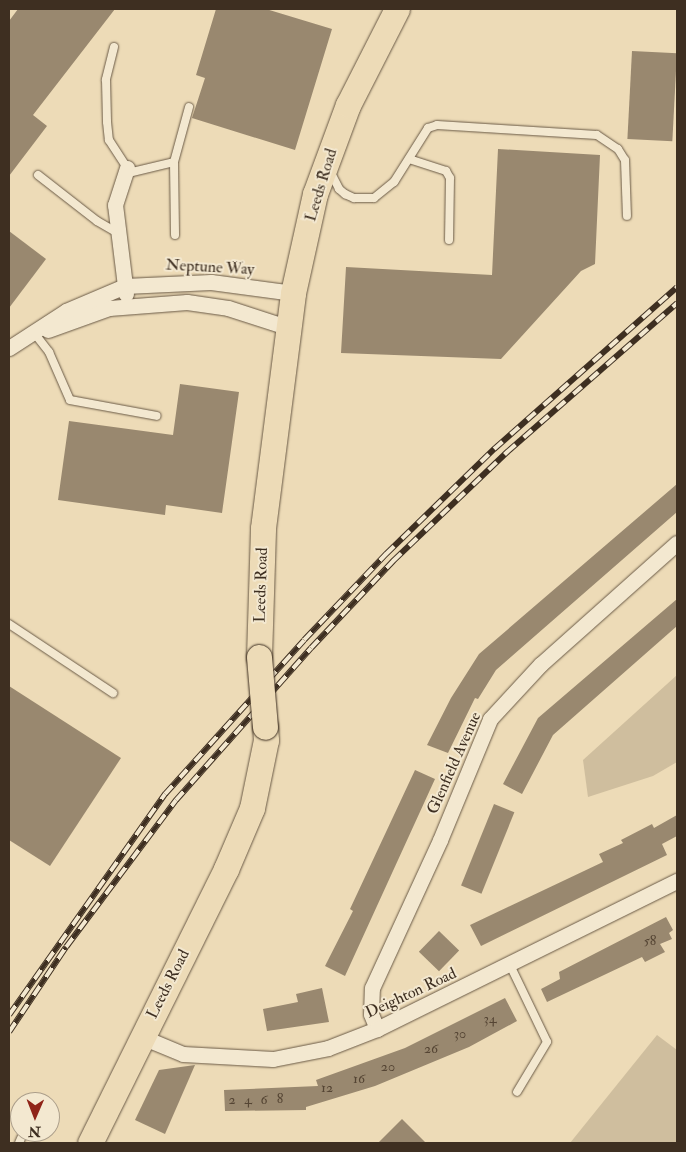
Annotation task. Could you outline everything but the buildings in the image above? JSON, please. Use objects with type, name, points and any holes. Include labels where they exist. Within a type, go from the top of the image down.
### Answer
[{"type":"main road","name":"Leeds Road","points":[[90,1143],[226,869],[252,808],[266,740],[259,657],[263,528],[287,327],[315,194],[348,105],[397,9]]},
{"type":"street","points":[[125,171],[115,205],[125,286]]},
{"type":"street","name":"Neptune Way","points":[[9,348],[35,334],[66,311],[125,286],[211,282],[294,293]]},
{"type":"street","name":"Neptune Way","points":[[125,286],[127,296],[166,293],[178,302]]},
{"type":"street","name":"Neptune Way","points":[[35,334],[109,308],[178,302],[228,308],[287,327]]},
{"type":"street","name":"Glenfield Avenue","points":[[377,1029],[371,1014],[372,988],[440,840],[490,718],[541,664],[677,543]]},
{"type":"street","name":"Deighton Road","points":[[142,1037],[183,1054],[273,1059],[328,1048],[377,1029],[677,881]]},
{"type":"lane","points":[[114,47],[106,80],[107,122],[109,140],[125,171],[174,162]]},
{"type":"lane","points":[[175,235],[174,162],[189,107]]},
{"type":"lane","points":[[327,162],[339,189],[354,198],[364,198],[384,192],[428,128],[437,125],[597,135],[618,149],[626,160],[626,216]]},
{"type":"lane","points":[[409,158],[446,171],[450,178],[449,240]]},
{"type":"lane","points":[[38,175],[97,221],[120,234]]},
{"type":"lane","points":[[35,334],[49,352],[70,400],[157,416]]},
{"type":"lane","points":[[9,624],[113,694]]},
{"type":"lane","points":[[510,965],[547,1042],[517,1092]]},
{"type":"shaded area","points":[[677,675],[677,762],[653,776],[588,797],[583,760]]},
{"type":"shaded area","points":[[657,1035],[677,1050],[677,1143],[570,1143]]},
{"type":"railway","points":[[9,1015],[165,794],[304,640],[386,554],[494,449],[677,287]]},
{"type":"railway","points":[[9,1032],[66,947],[176,800],[311,648],[393,561],[507,452],[677,303]]}]
